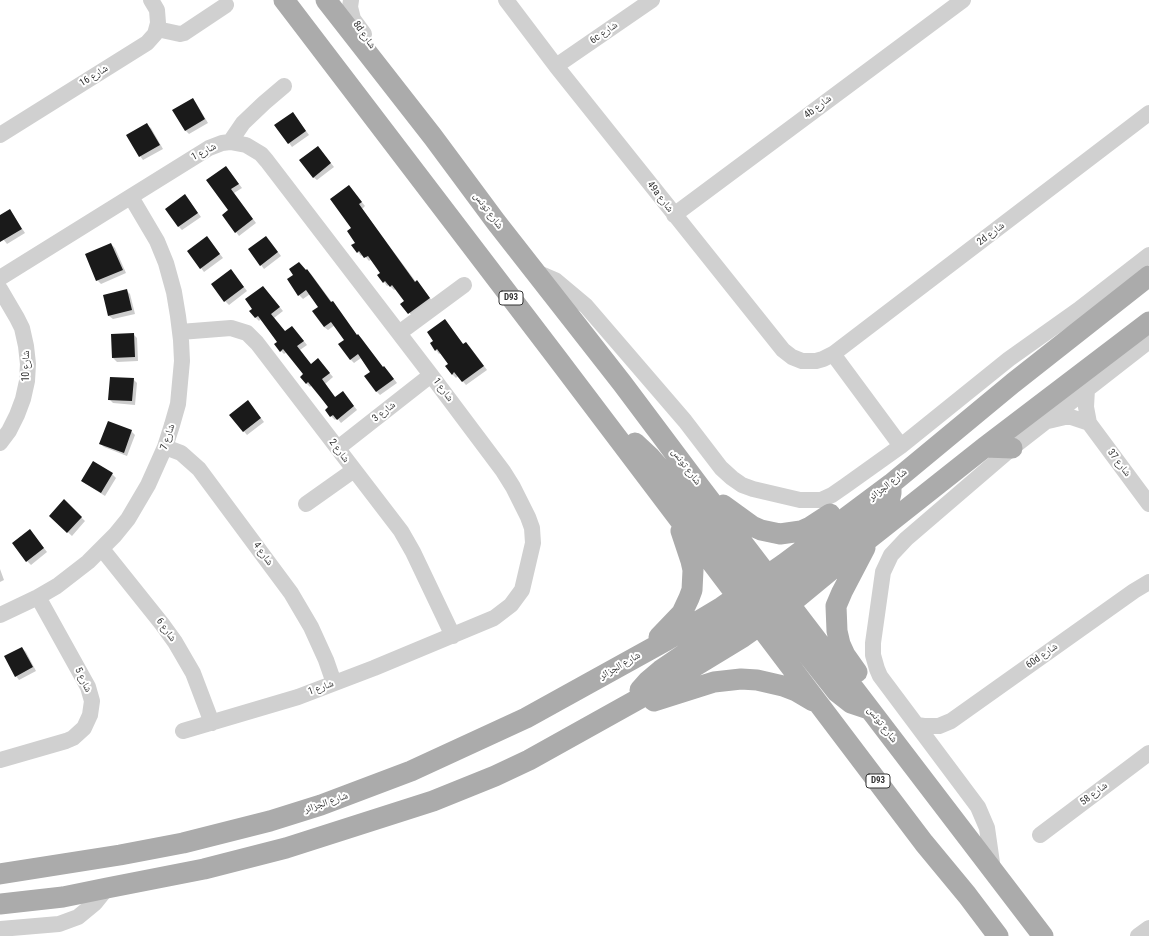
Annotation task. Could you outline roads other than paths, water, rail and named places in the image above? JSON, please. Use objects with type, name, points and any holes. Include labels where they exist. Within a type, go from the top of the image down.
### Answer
[{"type":"main road","name":"شارع تونس","points":[[284,0],[674,513],[764,600]]},
{"type":"main road","name":"شارع تونس","points":[[326,0],[496,222],[622,383],[700,487],[764,600],[821,706],[924,843],[967,895],[998,936]]},
{"type":"main road","name":"شارع الجزائر","points":[[0,904],[63,897],[204,869],[263,854],[331,834],[433,801],[495,776],[529,760],[632,704],[669,682],[764,600],[891,484],[1013,383],[1149,276]]},
{"type":"main road","name":"شارع الجزائر","points":[[0,874],[120,855],[183,843],[270,821],[321,805],[412,770],[488,736],[561,700],[667,640],[764,600],[870,538],[985,447],[1149,322]]},
{"type":"main road","points":[[596,410],[628,436],[659,468],[837,692],[851,704],[869,708],[864,683],[840,644],[837,632],[836,606],[870,538]]},
{"type":"main road","points":[[985,447],[1012,448]]},
{"type":"main road","points":[[700,487],[752,526],[761,530],[780,534],[801,531],[810,527],[866,487],[877,484],[891,484]]},
{"type":"main road","points":[[644,653],[682,613],[692,590],[693,575],[691,561],[674,513]]},
{"type":"main road","points":[[632,704],[658,700],[714,682],[741,679],[757,680],[783,686],[809,698],[821,706]]},
{"type":"main road","name":"شارع تونس","points":[[869,708],[1043,936]]},
{"type":"street","points":[[151,0],[157,10],[157,29],[180,34],[184,33],[226,6]]},
{"type":"street","name":"8d شارع","points":[[351,0],[350,7],[354,20],[374,47],[378,59],[379,69]]},
{"type":"street","name":"49a شارع","points":[[506,0],[556,66],[674,215],[787,354],[797,360],[808,362],[823,359],[833,354]]},
{"type":"street","name":"6c شارع","points":[[556,66],[652,0]]},
{"type":"street","name":"4b شارع","points":[[674,215],[963,0]]},
{"type":"street","name":"شارع 16","points":[[0,135],[147,43],[155,34],[157,29]]},
{"type":"street","points":[[230,142],[243,123],[284,86]]},
{"type":"street","name":"2d شارع","points":[[833,354],[1149,113]]},
{"type":"street","name":"شارع 1","points":[[0,278],[208,148],[230,142],[250,147],[261,154],[267,161],[503,471],[523,506],[532,528],[532,550],[522,590],[507,609],[494,618],[453,636],[334,683],[269,706],[183,731]]},
{"type":"street","name":"شارع 7","points":[[0,615],[38,597],[73,575],[116,535],[138,502],[154,474],[165,447],[176,411],[180,382],[182,361],[180,332],[174,292],[166,263],[157,241],[131,197]]},
{"type":"street","points":[[534,271],[555,280],[586,306],[685,422],[721,468],[742,485],[800,500],[821,500],[846,486],[901,446],[1009,359],[1078,310],[1149,255]]},
{"type":"street","points":[[399,333],[464,286]]},
{"type":"street","name":"شارع 10","points":[[0,290],[22,328],[28,364],[27,381],[23,399],[9,431],[0,443]]},
{"type":"street","name":"شارع 2","points":[[180,332],[231,328],[239,330],[253,338],[338,448],[404,537],[413,552],[453,636]]},
{"type":"street","points":[[994,870],[987,828],[983,817],[972,798],[880,676],[874,662],[873,643],[883,572],[891,555],[898,546],[1012,448],[1149,341]]},
{"type":"street","points":[[833,354],[901,446]]},
{"type":"street","name":"شارع 3","points":[[338,448],[431,375]]},
{"type":"street","name":"شارع 37","points":[[1087,389],[1086,407],[1089,423],[1149,504]]},
{"type":"street","points":[[1045,422],[1071,417],[1089,423]]},
{"type":"street","name":"شارع 4","points":[[165,447],[181,454],[199,469],[291,593],[320,645],[334,683]]},
{"type":"street","points":[[306,504],[354,470]]},
{"type":"street","name":"شارع 6","points":[[102,549],[175,642],[193,673],[212,723]]},
{"type":"street","name":"60d شارع","points":[[1134,591],[1149,576]]},
{"type":"street","name":"60d شارع","points":[[917,725],[939,726],[951,720],[1149,582]]},
{"type":"street","name":"شارع 5","points":[[0,760],[73,738],[84,728],[90,715],[92,701],[88,687],[38,597]]},
{"type":"street","name":"60d شارع","points":[[937,752],[940,736],[951,720]]},
{"type":"street","name":"شارع 58","points":[[1040,835],[1149,753]]},
{"type":"street","points":[[0,929],[34,931],[78,917],[95,902],[107,888]]},
{"type":"street","points":[[1138,936],[1149,928]]}]
